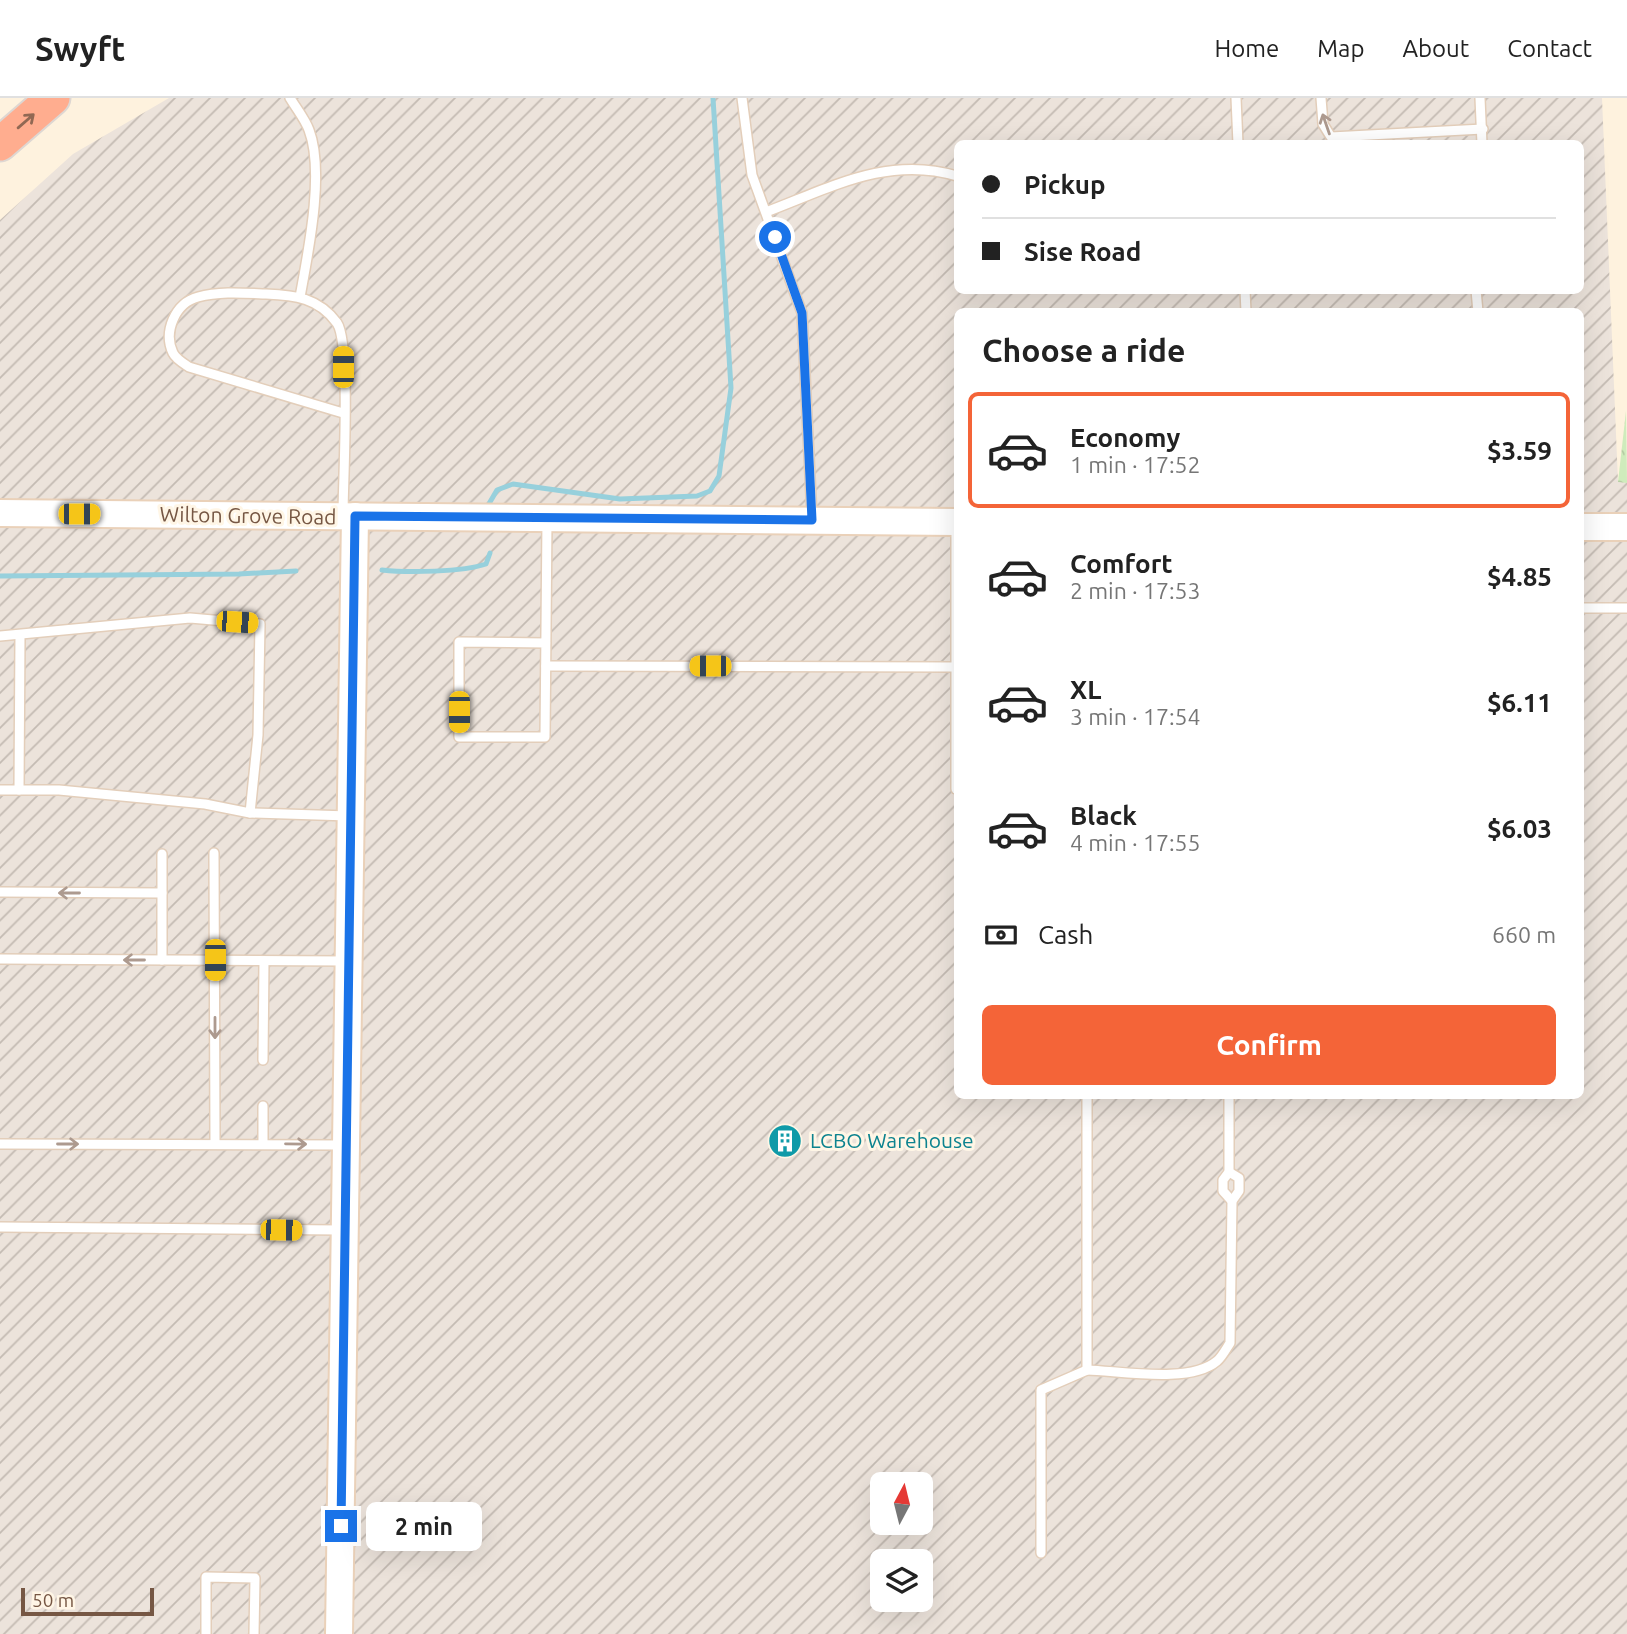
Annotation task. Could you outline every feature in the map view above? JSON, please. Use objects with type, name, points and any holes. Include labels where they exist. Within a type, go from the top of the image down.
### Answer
[{"type":"highway","points":[[0,144],[53,98]]},
{"type":"street","name":"Wilton Grove Road","points":[[0,513],[954,522]]},
{"type":"street","points":[[339,1634],[351,816],[349,516]]},
{"type":"street","points":[[1584,527],[1627,527]]},
{"type":"lane","points":[[290,98],[309,129],[314,148],[313,224],[300,297]]},
{"type":"lane","points":[[742,98],[752,175],[802,313],[812,520]]},
{"type":"lane","points":[[1236,98],[1238,140]]},
{"type":"lane","points":[[1321,98],[1323,124],[1331,137],[1483,129]]},
{"type":"lane","points":[[1480,98],[1482,140]]},
{"type":"lane","points":[[766,212],[879,170],[936,170],[954,175]]},
{"type":"lane","points":[[343,413],[189,367],[174,356],[169,338],[175,314],[191,299],[215,293],[300,297],[311,299],[339,325],[343,344],[343,413],[349,516]]},
{"type":"lane","points":[[546,643],[459,642],[459,737],[545,737],[546,666],[547,518]]},
{"type":"lane","points":[[1584,608],[1627,608]]},
{"type":"lane","points":[[0,636],[190,618],[260,624],[258,735],[250,813]]},
{"type":"lane","points":[[19,790],[20,635]]},
{"type":"lane","points":[[546,666],[954,667]]},
{"type":"lane","points":[[0,790],[59,790],[205,804],[250,813],[351,816]]},
{"type":"lane","points":[[214,853],[215,1143]]},
{"type":"lane","points":[[162,854],[162,960]]},
{"type":"lane","points":[[0,892],[162,893]]},
{"type":"lane","points":[[0,959],[349,961]]},
{"type":"lane","points":[[263,1060],[264,961]]},
{"type":"lane","points":[[1087,1099],[1087,1370]]},
{"type":"lane","points":[[1041,1553],[1041,1390],[1087,1370],[1176,1374],[1199,1371],[1218,1360],[1230,1343],[1232,1201],[1239,1191],[1239,1178],[1230,1172],[1229,1099]]},
{"type":"lane","points":[[263,1106],[263,1144]]},
{"type":"lane","points":[[0,1144],[346,1145]]},
{"type":"lane","points":[[0,1227],[345,1230]]},
{"type":"lane","points":[[206,1634],[206,1577],[254,1578],[254,1634]]},
{"type":"shaded area","points":[[169,98],[1602,98],[1618,482],[1627,482],[1627,1634],[0,1634],[0,220],[73,154]]},
{"type":"green space","points":[[1626,411],[1627,483],[1618,482]]},
{"type":"waterway","points":[[490,502],[497,490],[513,484],[620,499],[697,496],[710,491],[719,476],[731,388],[713,98]]},
{"type":"waterway","points":[[382,570],[420,572],[464,569],[486,564],[490,553]]},
{"type":"waterway","points":[[0,576],[296,571]]},
{"type":"place","name":"LCBO Warehouse","points":[[785,1141]]},
{"type":"route","points":[[341,1526],[355,516],[812,520],[802,313],[775,237]]}]
